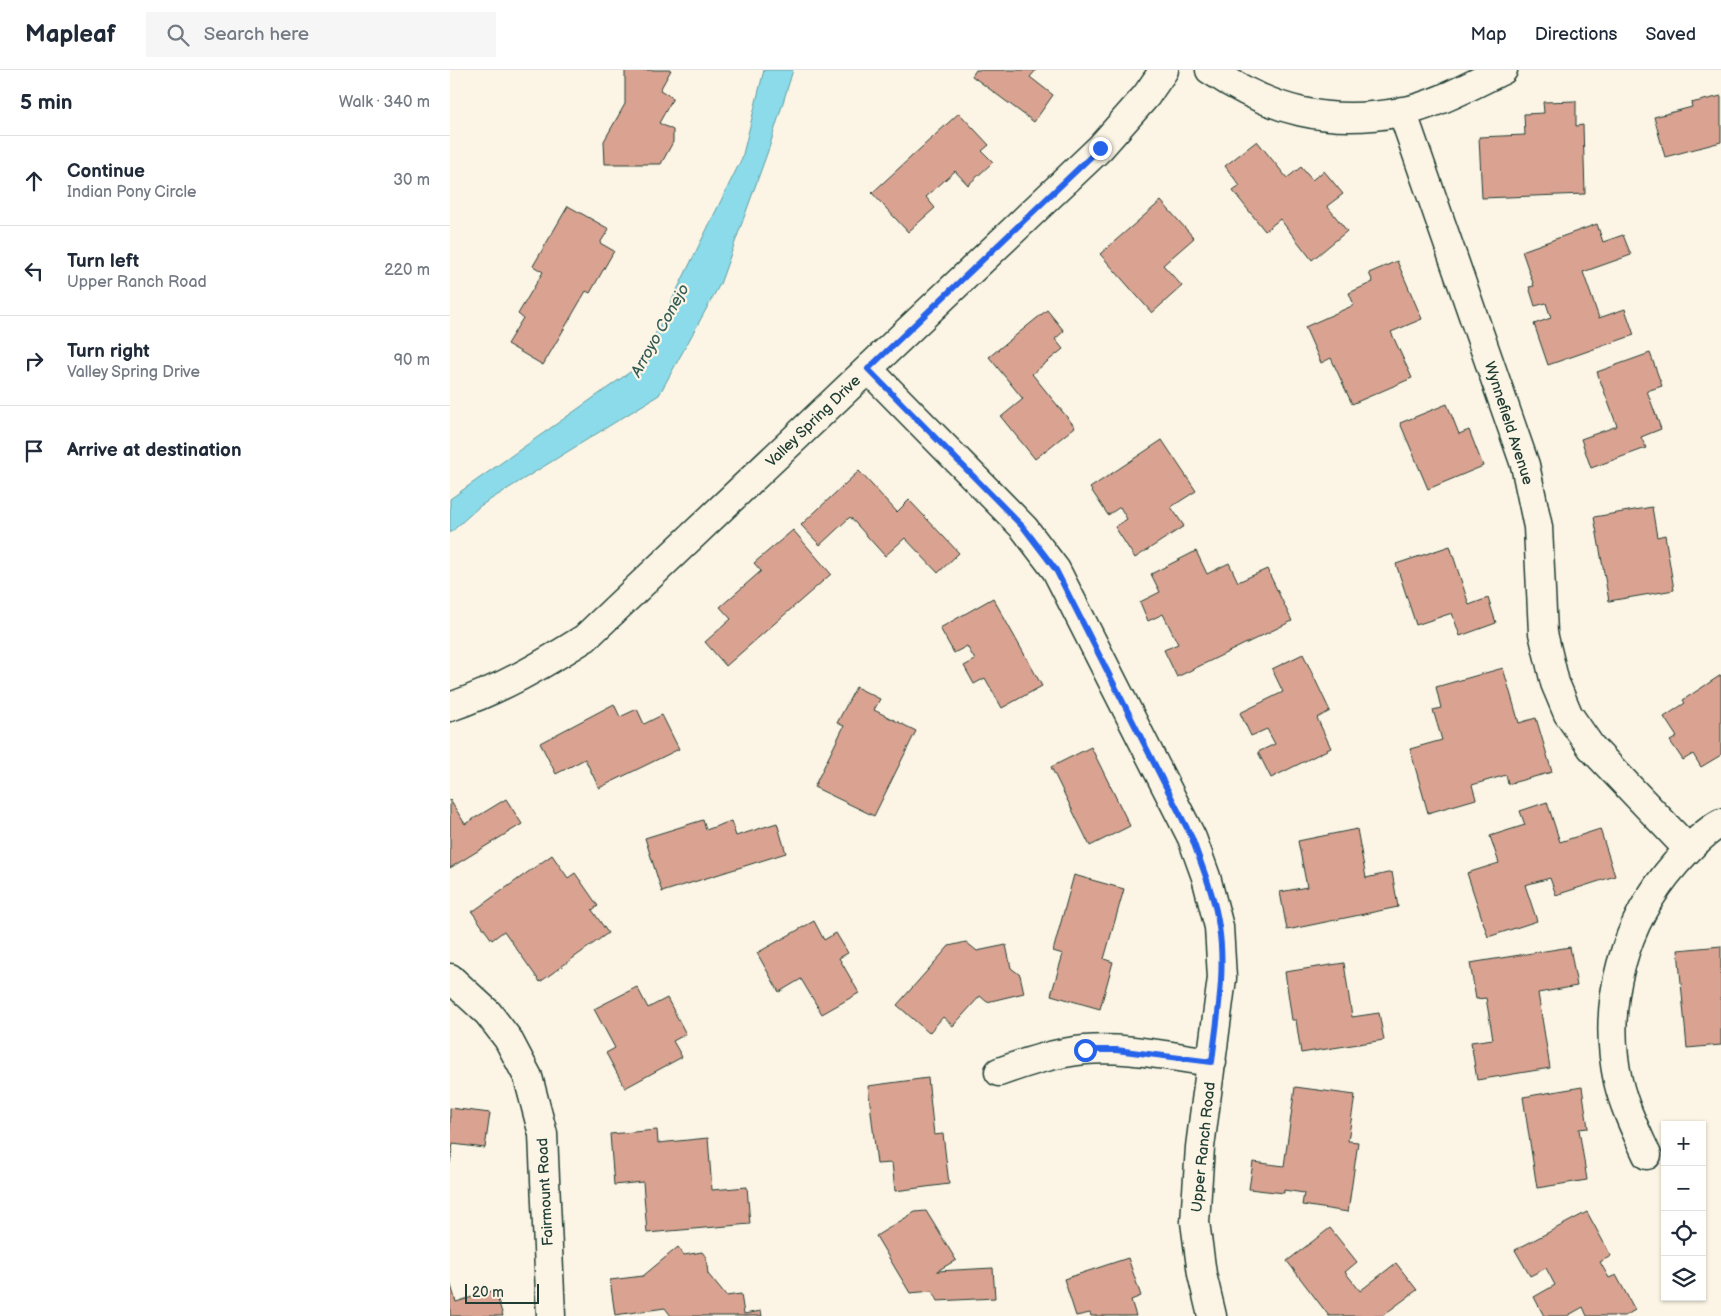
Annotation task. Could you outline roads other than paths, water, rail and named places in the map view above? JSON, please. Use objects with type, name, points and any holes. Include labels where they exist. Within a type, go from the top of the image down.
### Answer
[{"type":"street","name":"Valley Spring Drive","points":[[450,708],[493,692],[538,668],[585,638],[1100,148],[1146,96],[1164,70]]},
{"type":"street","points":[[1210,70],[1239,90],[1287,110],[1342,118],[1402,112],[1434,101],[1503,70]]},
{"type":"street","name":"Wynnefield Avenue","points":[[1402,112],[1525,465],[1538,527],[1543,633],[1555,683],[1568,714],[1591,747],[1688,849]]},
{"type":"street","name":"Upper Ranch Road","points":[[868,369],[1024,528],[1056,570],[1192,838],[1206,876],[1219,927],[1222,978],[1200,1147],[1195,1222],[1202,1274],[1212,1316]]},
{"type":"street","points":[[1648,1155],[1629,1118],[1618,1081],[1613,1040],[1614,1001],[1621,963],[1636,921],[1660,881],[1688,849],[1721,822]]},
{"type":"street","name":"Fairmount Road","points":[[450,978],[488,1013],[508,1039],[528,1077],[543,1134],[551,1316]]},
{"type":"street","points":[[999,1072],[1039,1057],[1085,1050],[1116,1050],[1212,1062]]},
{"type":"water","name":"Arroyo Conejo","points":[[764,70],[793,70],[769,148],[720,284],[659,395],[480,506],[450,533],[450,499],[640,365],[742,158]]}]
